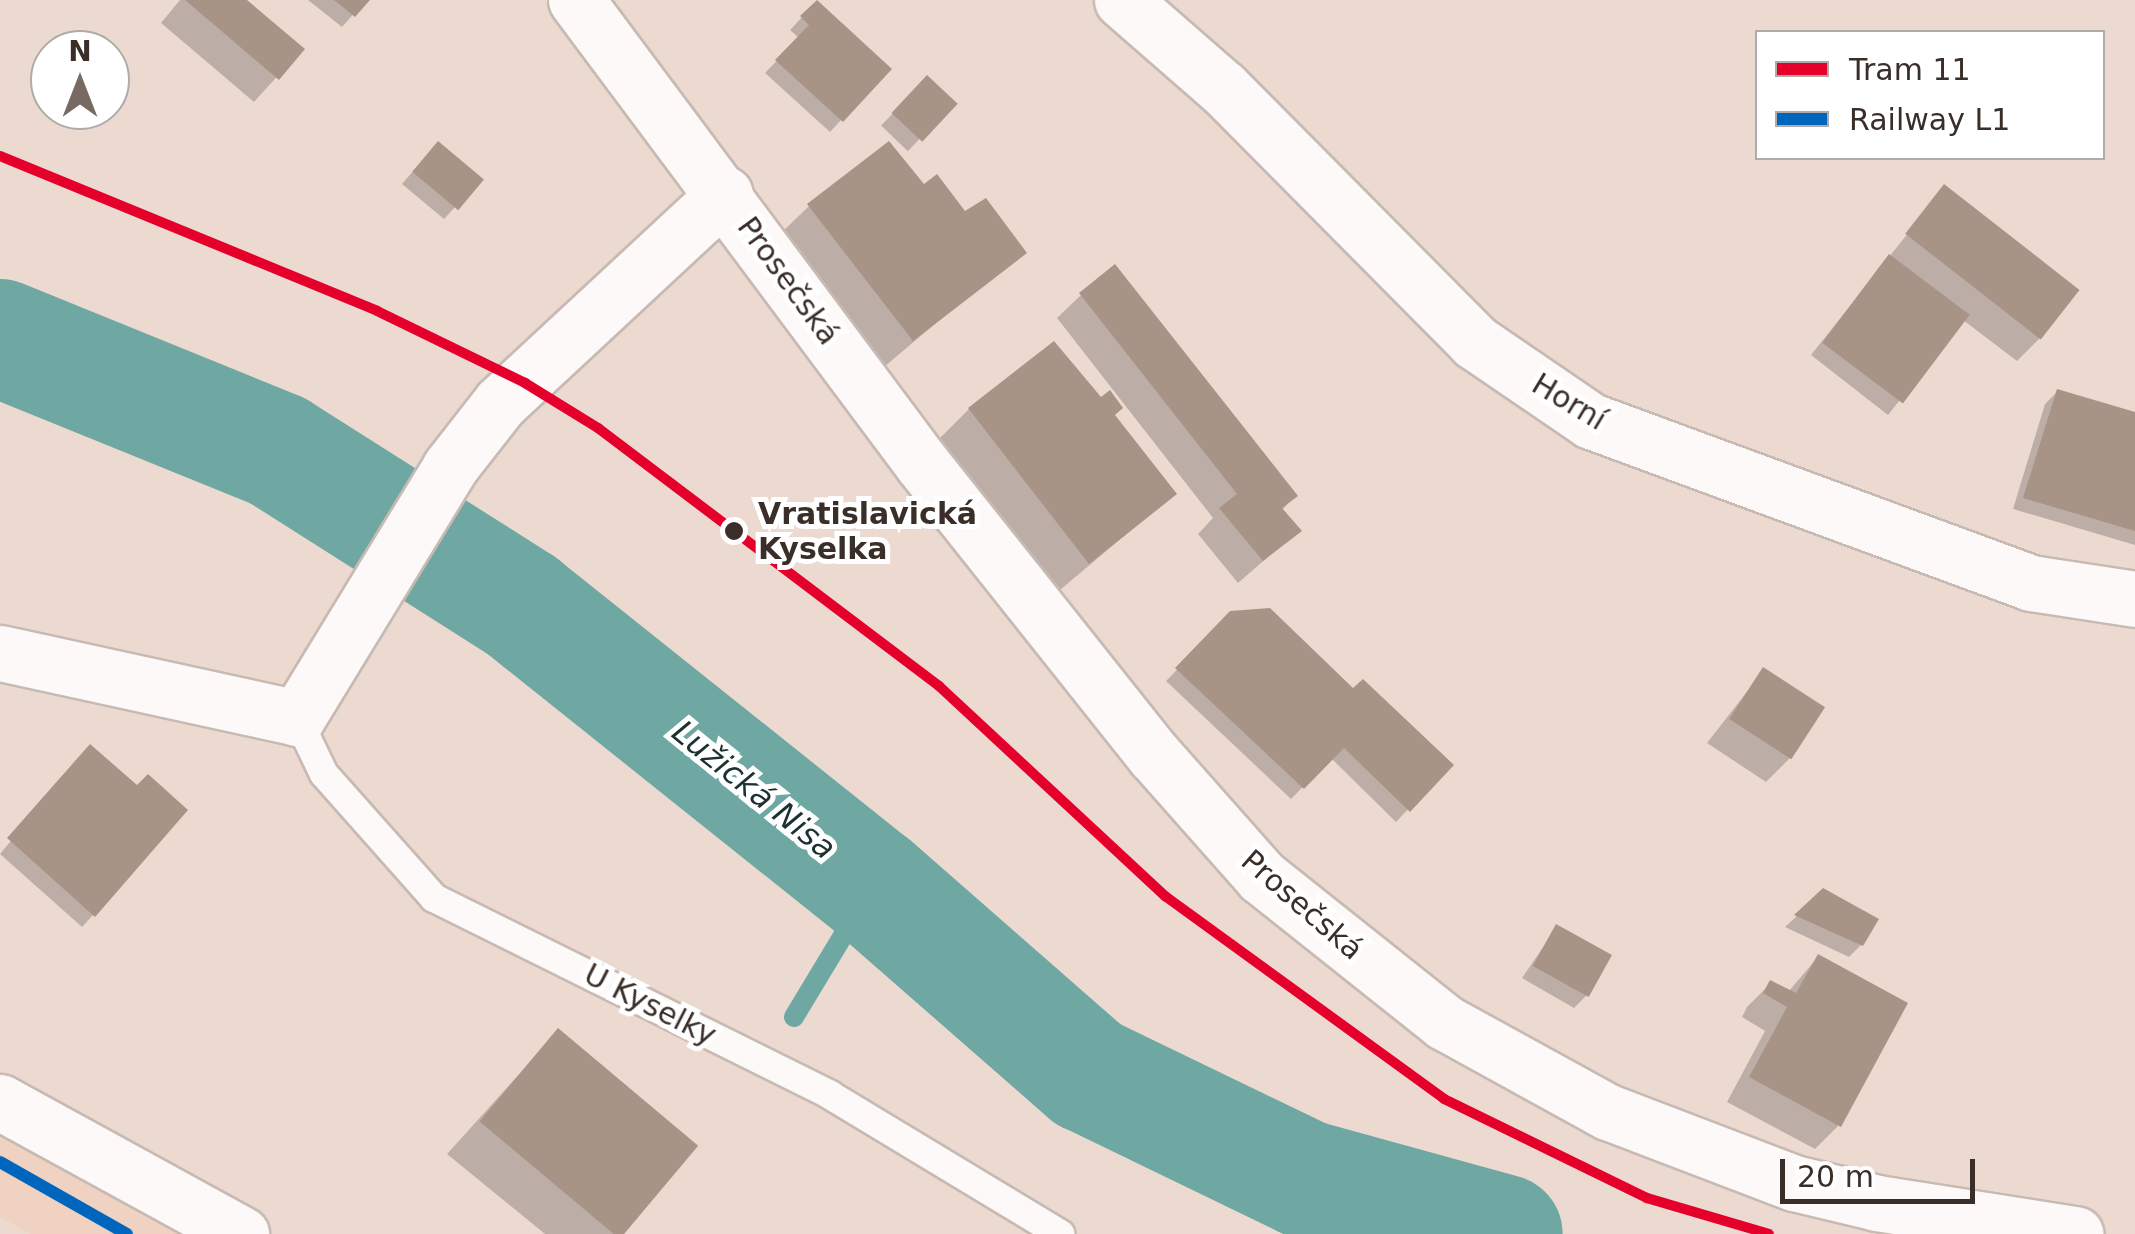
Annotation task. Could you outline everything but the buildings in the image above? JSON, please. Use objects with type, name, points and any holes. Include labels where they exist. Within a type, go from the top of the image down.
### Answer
[{"type":"street","name":"Prosečská","points":[[576,0],[726,194],[923,465],[1154,756],[1262,877],[1444,1022],[1608,1112],[1778,1177],[1877,1203],[2076,1234]]},
{"type":"street","name":"Horní","points":[[1122,0],[1223,88],[1475,342],[1592,420],[2031,583],[2135,599]]},
{"type":"street","name":"Prosečská","points":[[297,718],[450,467],[500,403],[726,194]]},
{"type":"street","points":[[0,652],[297,718]]},
{"type":"street","points":[[0,1102],[241,1234]]},
{"type":"lane","name":"U Kyselky","points":[[297,718],[324,774],[434,898],[830,1095],[1060,1234]]},
{"type":"shaded area","points":[[0,1105],[225,1234],[30,1234],[0,1217]]},
{"type":"waterway","name":"Lužická Nisa","points":[[0,338],[278,451],[522,606],[873,886],[1088,1074],[1305,1179],[1504,1234]]},
{"type":"waterway","points":[[794,1017],[873,886]]},
{"type":"tram line","name":"11","points":[[0,156],[377,311],[525,383],[598,428],[939,686],[1165,896],[1444,1099],[1647,1198],[1769,1234]]},
{"type":"rail line","name":"L1","points":[[0,1162],[127,1234]]},
{"type":"place","name":"Vratislavická Kyselka","points":[[734,531]]}]
